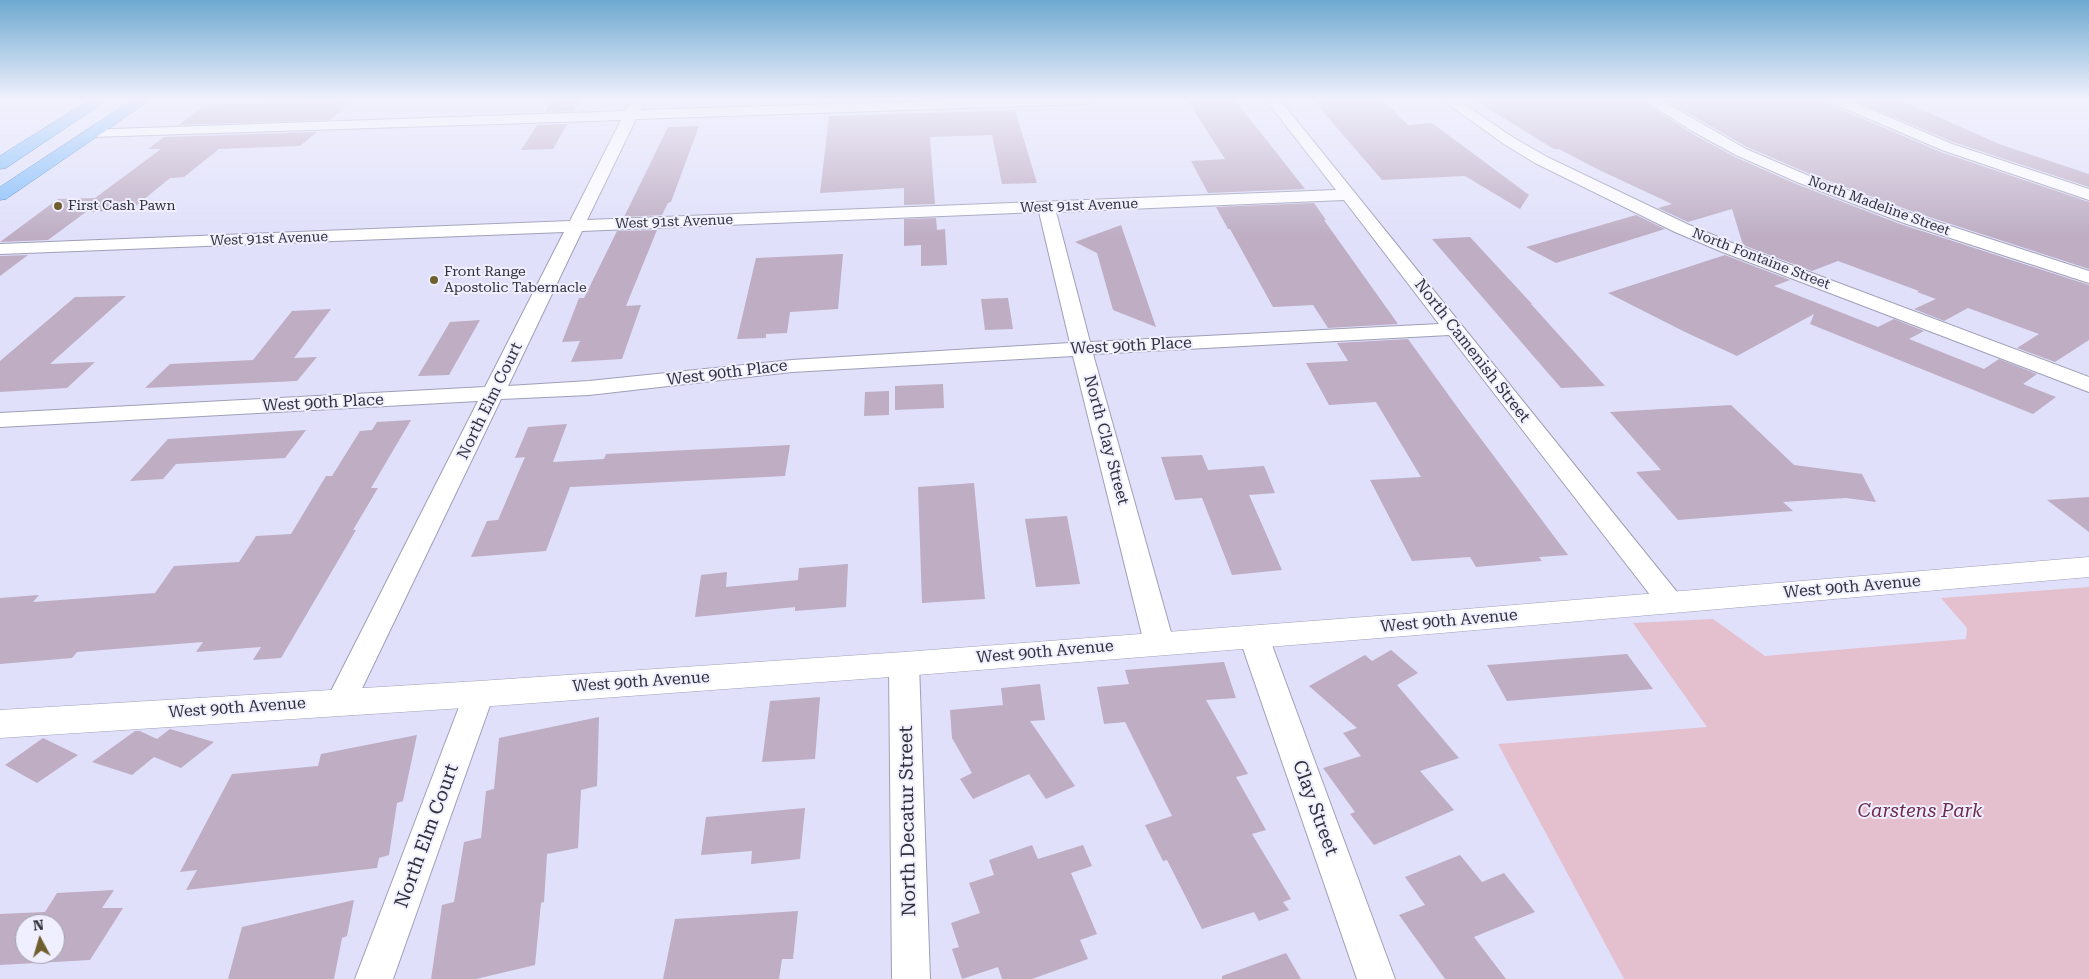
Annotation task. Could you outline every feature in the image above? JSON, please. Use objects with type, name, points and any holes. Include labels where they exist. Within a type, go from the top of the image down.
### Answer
[{"type":"main road","points":[[0,164],[28,146]]},
{"type":"main road","points":[[0,195],[74,146]]},
{"type":"street","name":"North Elm Court","points":[[341,701],[615,146]]},
{"type":"street","name":"North Camenish Street","points":[[1309,146],[1671,602]]},
{"type":"street","name":"North Fontaine Street","points":[[1518,146],[1623,201],[1681,228],[2089,385]]},
{"type":"street","name":"North Madeline Street","points":[[1729,146],[1810,182],[1907,218],[2089,278]]},
{"type":"street","points":[[1944,146],[2089,195]]},
{"type":"street","name":"West 91st Avenue","points":[[0,249],[1348,195]]},
{"type":"street","name":"North Clay Street","points":[[1046,208],[1110,463],[1158,643]]},
{"type":"street","name":"West 90th Place","points":[[0,420],[493,394],[598,387],[802,365],[1082,348],[1454,329]]},
{"type":"street","name":"West 90th Avenue","points":[[0,724],[341,701],[479,694],[904,664],[1254,637],[2089,567]]},
{"type":"street","name":"Clay Street","points":[[1254,637],[1376,979]]},
{"type":"street","name":"North Decatur Street","points":[[904,664],[911,979]]},
{"type":"street","name":"North Elm Court","points":[[374,979],[479,694]]},
{"type":"green space","name":"Carstens Park","points":[[2089,587],[2089,979],[1624,979],[1498,744],[1707,727],[1633,623],[1713,619],[1765,656],[1966,639],[1967,628],[1941,598]]},
{"type":"building","points":[[152,146],[300,146],[219,149],[184,177],[170,178],[131,210],[86,212],[48,240],[0,242],[58,199],[95,198],[161,149],[148,149]]},
{"type":"building","points":[[524,146],[555,146],[553,149],[521,150]]},
{"type":"building","points":[[659,146],[692,146],[671,202],[668,203],[662,215],[624,217]]},
{"type":"building","points":[[826,146],[931,146],[935,204],[904,205],[904,188],[820,193]]},
{"type":"building","points":[[994,146],[1026,146],[1037,183],[1002,184]]},
{"type":"building","points":[[1216,146],[1271,146],[1305,189],[1208,193],[1191,161],[1225,159]]},
{"type":"building","points":[[1352,146],[1463,146],[1529,195],[1520,209],[1465,176],[1382,180]]},
{"type":"building","points":[[1549,146],[1714,146],[1796,184],[1900,224],[2089,285],[2089,340],[2055,362],[2017,348],[2039,334],[1968,308],[1944,321],[1914,309],[1936,299],[1917,292],[1919,291],[1838,261],[1812,271],[1743,245],[1732,209],[1688,222],[1658,208],[1672,204],[1559,149],[1554,149]]},
{"type":"building","points":[[1745,146],[1926,146],[2089,202],[2089,269],[1914,212],[1810,174]]},
{"type":"building","points":[[1964,146],[2004,146],[2089,174],[2089,187]]},
{"type":"building","points":[[1314,203],[1398,324],[1328,328],[1313,305],[1273,307],[1216,207]]},
{"type":"building","points":[[1636,215],[1665,229],[1556,263],[1526,247]]},
{"type":"building","points":[[936,218],[937,230],[945,229],[947,265],[921,266],[921,245],[904,246],[904,219]]},
{"type":"building","points":[[1121,225],[1156,327],[1113,310],[1097,253],[1075,242]]},
{"type":"building","points":[[657,230],[626,306],[641,305],[622,359],[571,362],[580,341],[562,342],[579,298],[584,298],[617,231]]},
{"type":"building","points":[[1470,237],[1605,386],[1561,388],[1432,239]]},
{"type":"building","points":[[843,254],[838,309],[790,312],[787,333],[766,334],[766,338],[737,339],[756,258]]},
{"type":"building","points":[[28,255],[0,276],[0,256]]},
{"type":"building","points":[[1725,255],[1790,280],[1774,286],[1878,327],[1894,319],[1924,331],[1909,339],[1984,369],[1999,359],[2037,374],[2023,384],[2056,397],[2033,414],[1810,324],[1814,314],[1737,356],[1608,293]]},
{"type":"building","points":[[126,296],[50,364],[95,362],[67,388],[0,392],[0,361],[75,297]]},
{"type":"building","points":[[1008,298],[1013,329],[985,330],[981,299]]},
{"type":"building","points":[[331,309],[294,358],[317,357],[297,381],[145,388],[170,364],[253,360],[292,311]]},
{"type":"building","points":[[480,320],[449,375],[418,376],[450,322]]},
{"type":"building","points":[[1408,339],[1568,555],[1539,557],[1542,561],[1476,567],[1470,557],[1412,561],[1370,480],[1421,477],[1376,402],[1329,405],[1306,363],[1348,361],[1337,343]]},
{"type":"building","points":[[943,384],[944,408],[895,410],[895,386]]},
{"type":"building","points":[[889,391],[889,415],[864,416],[865,392]]},
{"type":"building","points":[[1731,405],[1794,465],[1862,474],[1876,502],[1846,498],[1783,502],[1793,511],[1678,520],[1636,472],[1661,470],[1610,412]]},
{"type":"building","points":[[411,420],[371,488],[378,488],[353,530],[356,530],[281,658],[253,660],[261,647],[196,652],[203,642],[77,652],[72,658],[0,664],[0,598],[39,595],[33,602],[155,593],[174,566],[239,562],[256,536],[291,534],[326,476],[332,476],[360,431],[372,430],[377,422]]},
{"type":"building","points":[[567,424],[553,462],[604,459],[606,454],[790,445],[785,476],[570,487],[546,551],[471,557],[487,521],[498,520],[525,457],[515,458],[528,427]]},
{"type":"building","points":[[306,430],[285,458],[176,464],[163,479],[130,481],[168,439]]},
{"type":"building","points":[[1202,455],[1208,470],[1264,466],[1275,493],[1249,495],[1282,570],[1232,575],[1202,498],[1175,500],[1161,457]]},
{"type":"building","points":[[974,483],[985,599],[922,603],[918,487]]},
{"type":"building","points":[[2089,497],[2089,532],[2047,500]]},
{"type":"building","points":[[1067,516],[1080,584],[1036,587],[1025,519]]},
{"type":"building","points":[[848,564],[846,607],[795,611],[795,607],[695,617],[701,575],[727,572],[726,587],[798,580],[799,568]]},
{"type":"building","points":[[1391,650],[1418,673],[1397,685],[1459,758],[1420,771],[1454,810],[1374,845],[1350,814],[1355,812],[1323,768],[1361,756],[1343,733],[1357,728],[1309,686],[1365,655],[1372,661]]},
{"type":"building","points":[[1627,654],[1653,689],[1507,701],[1487,665]]},
{"type":"building","points":[[1224,662],[1236,698],[1206,700],[1248,774],[1236,777],[1266,830],[1252,834],[1291,899],[1283,902],[1289,910],[1259,921],[1254,912],[1202,929],[1167,860],[1163,861],[1145,825],[1172,816],[1125,722],[1104,724],[1097,687],[1129,684],[1125,670]]},
{"type":"building","points":[[1040,684],[1045,720],[1030,721],[1075,786],[1046,799],[1029,774],[973,799],[960,779],[972,773],[952,738],[950,710],[1003,705],[1001,688]]},
{"type":"building","points":[[820,697],[815,759],[762,762],[770,701]]},
{"type":"building","points":[[599,717],[597,786],[581,790],[578,848],[547,854],[544,902],[541,903],[535,965],[476,979],[431,979],[442,905],[454,902],[464,842],[481,838],[486,791],[494,789],[499,738]]},
{"type":"building","points":[[170,729],[214,742],[181,768],[154,757],[132,775],[92,762],[135,731],[140,731],[157,739]]},
{"type":"building","points":[[417,735],[403,801],[397,803],[389,855],[379,858],[377,868],[186,890],[197,870],[180,872],[232,774],[318,766],[321,754]]},
{"type":"building","points":[[43,738],[78,755],[37,783],[5,765]]},
{"type":"building","points":[[805,808],[800,859],[751,864],[752,851],[701,855],[706,817]]},
{"type":"building","points":[[1032,845],[1038,859],[1083,845],[1092,866],[1071,873],[1097,934],[1080,940],[1088,959],[1032,979],[1002,979],[998,967],[962,979],[952,949],[959,947],[951,923],[980,913],[969,883],[994,875],[989,860]]},
{"type":"building","points":[[1460,855],[1482,882],[1504,873],[1535,912],[1474,937],[1506,979],[1445,979],[1399,915],[1425,905],[1405,877]]},
{"type":"building","points":[[114,890],[102,908],[123,908],[90,960],[65,961],[65,914],[15,914],[15,964],[18,964],[0,965],[0,914],[45,912],[57,893]]},
{"type":"building","points":[[354,900],[347,936],[342,938],[334,979],[228,979],[242,927]]},
{"type":"building","points":[[798,911],[793,959],[782,959],[779,979],[663,979],[675,919]]},
{"type":"building","points":[[1286,953],[1301,979],[1222,979],[1222,976]]},
{"type":"place","name":"First Cash Pawn","points":[[58,206]]},
{"type":"place","name":"Front Range Apostolic Tabernacle","points":[[434,280]]}]
